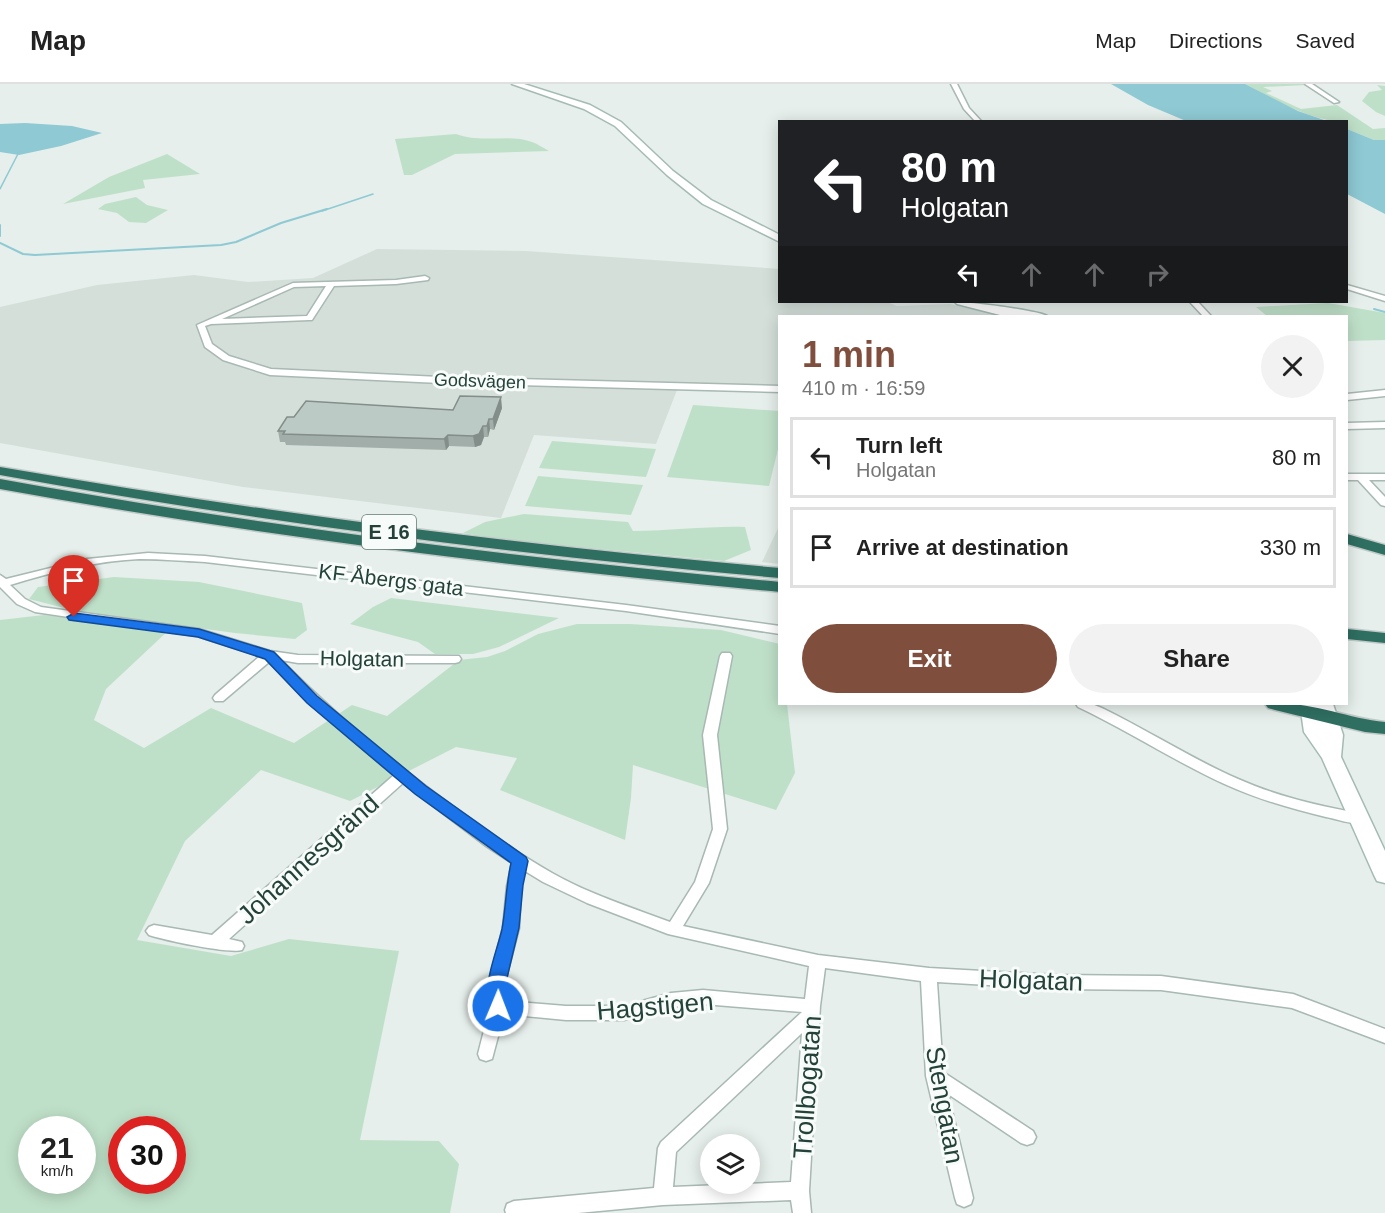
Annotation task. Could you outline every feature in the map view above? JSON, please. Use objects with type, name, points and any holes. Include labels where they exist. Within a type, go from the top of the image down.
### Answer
[{"type":"highway","name":"E 16","points":[[0,471],[111,492],[344,526],[549,551],[778,573]]},
{"type":"highway","name":"E 16","points":[[0,484],[186,517],[332,538],[487,558],[778,587]]},
{"type":"highway","points":[[1348,527],[1385,537]]},
{"type":"highway","points":[[1348,539],[1385,549]]},
{"type":"highway","points":[[692,579],[778,594]]},
{"type":"highway","points":[[1348,624],[1385,627]]},
{"type":"highway","points":[[1348,634],[1385,638]]},
{"type":"highway","points":[[1284,705],[1318,709],[1365,726],[1385,728]]},
{"type":"street","points":[[516,84],[587,107],[618,124],[670,173],[706,202],[778,237]]},
{"type":"street","points":[[954,84],[967,109],[978,120]]},
{"type":"street","points":[[1308,84],[1336,102]]},
{"type":"street","points":[[201,325],[285,287],[303,283],[396,282],[425,278]]},
{"type":"street","points":[[201,325],[251,319],[309,318],[332,283]]},
{"type":"street","points":[[1348,287],[1385,298]]},
{"type":"street","points":[[965,303],[1005,312],[1032,315]]},
{"type":"street","points":[[1195,303],[1206,315]]},
{"type":"street","name":"Godsvägen","points":[[201,325],[208,345],[226,358],[270,372],[440,380],[778,389]]},
{"type":"street","points":[[1348,397],[1384,395]]},
{"type":"street","points":[[1348,426],[1385,425]]},
{"type":"street","points":[[1348,477],[1385,477]]},
{"type":"street","points":[[1361,477],[1385,503]]},
{"type":"street","name":"KF Åbergs gata","points":[[1,582],[62,567],[115,558],[141,556],[205,559],[626,608],[778,630]]},
{"type":"street","name":"Holgatan","points":[[1,582],[19,601],[39,610],[74,617],[199,633],[269,656],[298,659],[455,659]]},
{"type":"street","points":[[219,698],[269,656]]},
{"type":"street","name":"Holgatan","points":[[269,656],[312,699],[403,775],[491,842],[548,878],[673,930],[818,961],[928,975],[1056,982],[1161,983],[1293,1001],[1385,1036]]},
{"type":"street","points":[[673,930],[702,883],[720,829],[710,735],[726,656]]},
{"type":"street","points":[[1084,705],[1218,775],[1252,790],[1311,808],[1357,818]]},
{"type":"street","points":[[1318,709],[1314,732],[1331,757],[1385,875]]},
{"type":"street","name":"Johannesgränd","points":[[214,943],[403,775]]},
{"type":"street","points":[[486,1054],[498,1006],[498,978],[511,928],[514,885],[520,861]]},
{"type":"street","points":[[154,931],[236,946]]},
{"type":"street","name":"Trollbogatan","points":[[802,1213],[800,1191],[811,1010],[818,961]]},
{"type":"street","name":"Stengatan","points":[[928,975],[935,1076],[964,1198]]},
{"type":"street","name":"Hagstigen","points":[[498,1006],[566,1013],[624,1012],[670,1000],[703,997],[811,1010]]},
{"type":"street","points":[[663,1196],[667,1148],[811,1010]]},
{"type":"street","points":[[935,1076],[1028,1137]]},
{"type":"street","points":[[514,1210],[663,1196],[800,1191]]},
{"type":"shaded area","points":[[377,249],[526,251],[778,269],[778,303],[890,303],[897,306],[950,304],[1000,315],[778,315],[778,389],[677,390],[656,444],[534,435],[501,518],[243,487],[0,443],[0,307],[97,285],[194,275],[248,282],[313,278]]},
{"type":"shaded area","points":[[778,528],[778,564],[762,562]]},
{"type":"green space","points":[[1245,84],[1305,84],[1307,85],[1263,87],[1272,91],[1266,93],[1301,109],[1337,105],[1373,129],[1385,128],[1385,140],[1374,140],[1348,129],[1348,120],[1320,118],[1282,103]]},
{"type":"green space","points":[[1377,85],[1385,86],[1385,116],[1362,101],[1369,92],[1382,90]]},
{"type":"green space","points":[[456,134],[476,138],[523,139],[549,151],[455,154],[412,175],[404,175],[395,139]]},
{"type":"green space","points":[[167,154],[200,174],[143,180],[145,188],[63,204],[109,177]]},
{"type":"green space","points":[[136,197],[147,205],[168,210],[146,223],[129,222],[117,213],[98,209],[105,204]]},
{"type":"green space","points":[[1328,303],[1385,313],[1385,340],[1348,341],[1348,315],[1266,315],[1256,307]]},
{"type":"green space","points":[[693,405],[778,411],[778,449],[769,486],[667,477]]},
{"type":"green space","points":[[552,441],[656,449],[646,477],[539,468]]},
{"type":"green space","points":[[538,476],[643,485],[631,515],[525,506]]},
{"type":"green space","points":[[524,514],[628,522],[633,531],[745,527],[751,550],[724,561],[508,540],[463,533],[485,522]]},
{"type":"green space","points":[[114,577],[199,582],[302,603],[307,630],[295,639],[235,633],[80,612],[29,599],[38,587]]},
{"type":"green space","points":[[391,598],[559,618],[499,647],[473,654],[435,654],[418,642],[350,624],[373,607]]},
{"type":"green space","points":[[44,615],[170,629],[106,689],[94,720],[144,748],[211,708],[294,743],[352,705],[387,716],[459,660],[487,657],[505,651],[538,634],[577,624],[630,624],[721,630],[778,644],[778,705],[787,705],[795,773],[776,810],[633,765],[625,840],[500,790],[517,758],[456,747],[350,801],[261,770],[185,841],[137,940],[231,956],[289,939],[399,951],[360,1140],[439,1141],[459,1164],[450,1213],[0,1213],[0,620]]},
{"type":"water","points":[[1111,84],[1245,84],[1298,111],[1324,120],[1184,120],[1148,105]]},
{"type":"water","points":[[0,124],[72,126],[102,133],[61,146],[19,155],[0,152]]},
{"type":"water","points":[[1348,129],[1374,140],[1385,140],[1385,214],[1348,195]]},
{"type":"building","points":[[460,396],[501,397],[493,419],[489,419],[487,426],[483,426],[479,434],[473,436],[448,435],[444,439],[283,434],[285,431],[278,431],[287,417],[294,417],[306,401],[453,410]]},
{"type":"waterway","points":[[0,189],[20,150]]},
{"type":"waterway","points":[[322,211],[373,194]]},
{"type":"waterway","points":[[0,243],[23,254],[35,255],[221,245],[236,242],[281,223],[327,209]]},
{"type":"waterway","points":[[0,225],[0,236]]},
{"type":"waterway","points":[[1374,309],[1385,312]]},
{"type":"route","points":[[74,617],[199,633],[269,656],[346,729],[421,790],[520,861],[514,885],[511,928],[498,978],[498,1006]]}]
